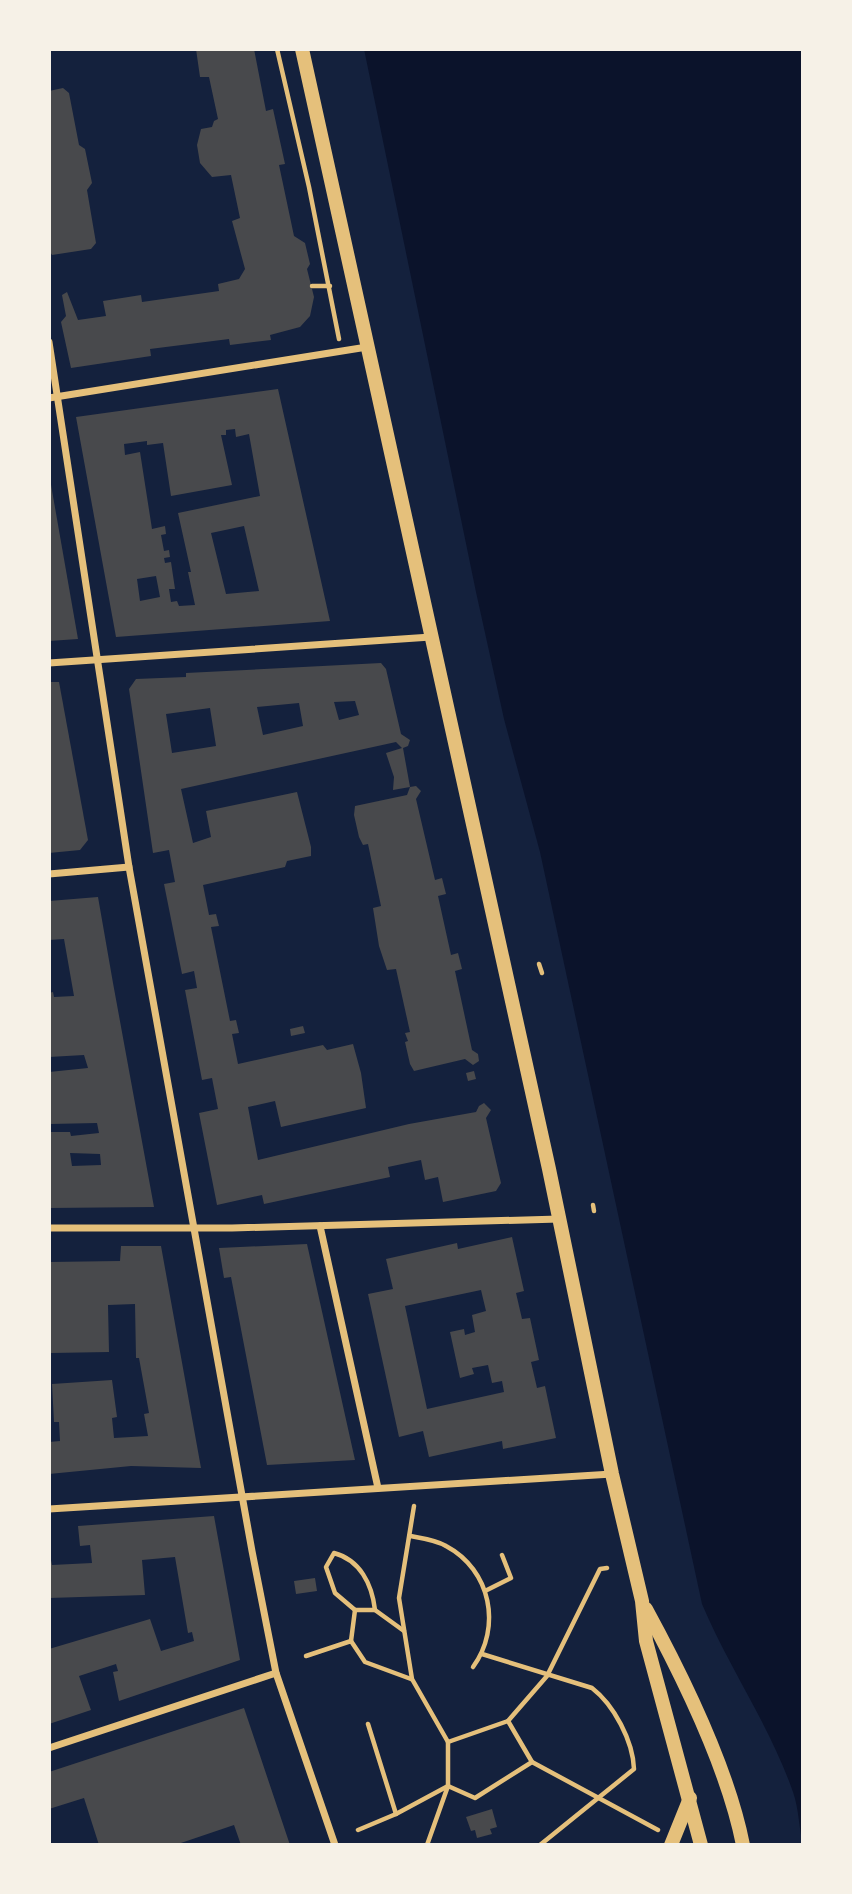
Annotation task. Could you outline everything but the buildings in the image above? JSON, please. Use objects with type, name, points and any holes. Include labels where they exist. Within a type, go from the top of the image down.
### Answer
[{"type":"main road","points":[[302,49],[559,1219],[612,1474],[642,1601],[646,1642],[701,1845]]},
{"type":"main road","points":[[642,1601],[709,1745],[736,1812],[743,1845]]},
{"type":"main road","points":[[671,1845],[690,1797]]},
{"type":"street","points":[[49,342],[128,867],[276,1673],[335,1845]]},
{"type":"street","points":[[49,398],[367,347]]},
{"type":"street","points":[[49,663],[430,637]]},
{"type":"street","points":[[49,874],[128,867]]},
{"type":"street","points":[[49,1228],[320,1226],[559,1219]]},
{"type":"street","points":[[320,1226],[378,1488]]},
{"type":"street","points":[[49,1509],[612,1474]]},
{"type":"street","points":[[49,1748],[276,1673]]},
{"type":"path","points":[[277,49],[330,286],[341,350]]},
{"type":"path","points":[[312,286],[330,286]]},
{"type":"path","points":[[539,964],[542,973]]},
{"type":"path","points":[[414,1506],[399,1598],[412,1679],[448,1742],[448,1786],[427,1845]]},
{"type":"path","points":[[410,1536],[447,1546],[470,1567],[487,1591],[491,1627],[482,1654],[473,1667]]},
{"type":"path","points":[[375,1610],[373,1591],[363,1573],[347,1556],[334,1553],[326,1567],[335,1593],[355,1611],[375,1610],[404,1631]]},
{"type":"path","points":[[487,1591],[511,1578],[502,1555]]},
{"type":"path","points":[[448,1742],[508,1721],[547,1676],[600,1569],[607,1568]]},
{"type":"path","points":[[355,1611],[351,1641],[365,1662],[412,1679]]},
{"type":"path","points":[[306,1656],[351,1641]]},
{"type":"path","points":[[482,1654],[592,1688],[607,1700],[629,1744],[634,1769],[540,1845]]},
{"type":"path","points":[[508,1721],[532,1762],[659,1830]]},
{"type":"path","points":[[368,1724],[397,1814]]},
{"type":"path","points":[[448,1786],[475,1798],[532,1762]]},
{"type":"path","points":[[358,1830],[397,1814],[448,1786]]},
{"type":"water","points":[[364,49],[803,49],[803,1845],[795,1799],[784,1768],[702,1604],[540,852],[504,719],[476,592]]}]
